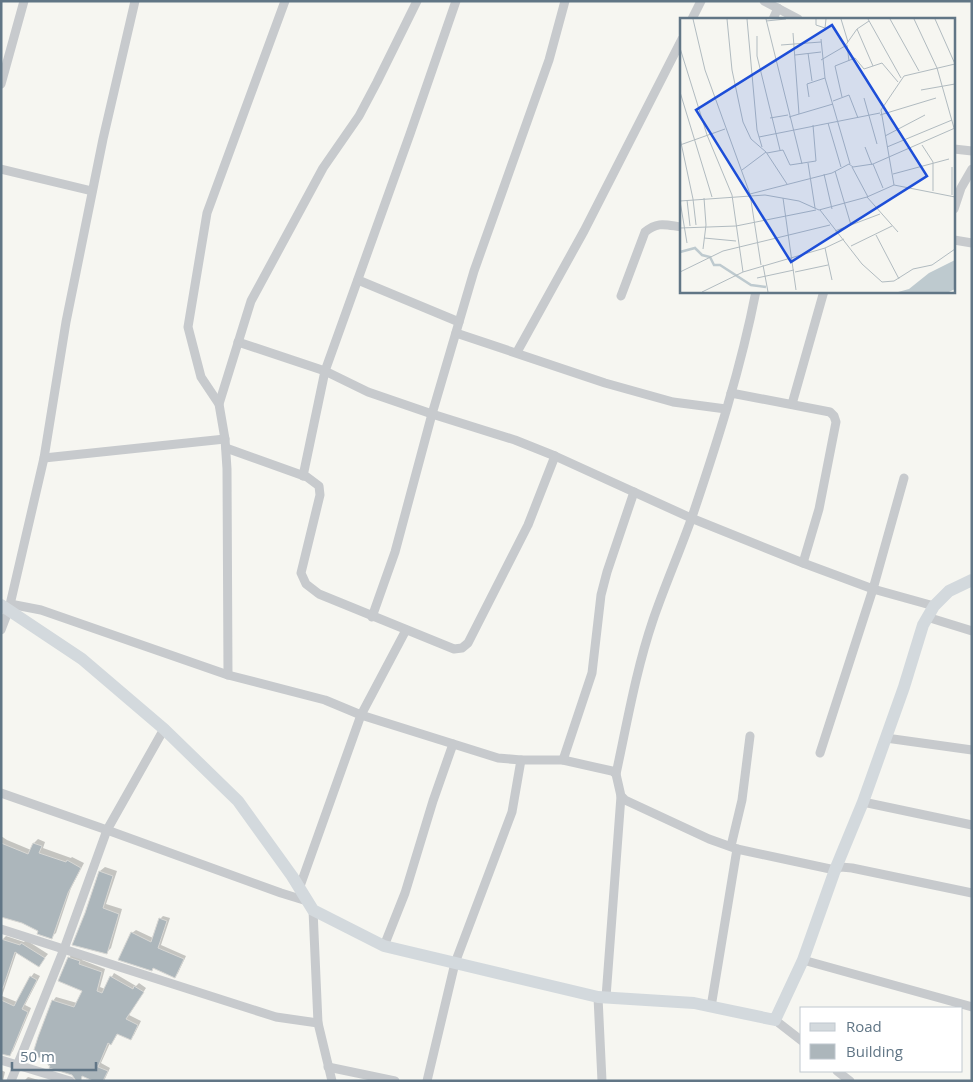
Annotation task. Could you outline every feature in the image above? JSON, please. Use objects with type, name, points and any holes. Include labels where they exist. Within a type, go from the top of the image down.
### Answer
[{"type":"street","points":[[1,84],[24,1]]},
{"type":"street","points":[[1,630],[44,458],[66,322],[92,191],[136,1]]},
{"type":"street","points":[[228,675],[225,438],[219,404],[201,377],[188,327],[207,214],[284,1]]},
{"type":"street","points":[[219,404],[251,301],[323,168],[359,116],[417,1]]},
{"type":"street","points":[[303,476],[324,371],[456,1]]},
{"type":"street","points":[[372,617],[395,552],[432,414],[474,271],[549,60],[565,1]]},
{"type":"street","points":[[692,18],[701,1]]},
{"type":"street","points":[[764,1],[796,18]]},
{"type":"street","points":[[773,18],[778,8]]},
{"type":"street","points":[[516,352],[584,231],[680,44]]},
{"type":"street","points":[[956,149],[972,151]]},
{"type":"street","points":[[1,169],[92,191]]},
{"type":"street","points":[[956,203],[961,188],[972,169]]},
{"type":"street","points":[[621,296],[645,232],[653,225],[662,224],[680,227]]},
{"type":"street","points":[[956,240],[972,243]]},
{"type":"street","points":[[358,280],[459,322]]},
{"type":"street","points":[[602,1081],[602,997],[621,796],[616,774],[642,657],[653,619],[691,518],[726,409],[747,336],[756,292]]},
{"type":"street","points":[[792,404],[824,292]]},
{"type":"street","points":[[456,333],[606,383],[673,402],[726,409]]},
{"type":"street","points":[[238,342],[324,371],[368,392],[515,440],[555,456],[691,518],[931,612],[972,631]]},
{"type":"street","points":[[731,393],[830,412],[834,416],[836,422],[819,509],[803,563]]},
{"type":"street","points":[[44,458],[225,438]]},
{"type":"street","points":[[226,448],[303,476],[319,486],[320,495],[301,573],[306,584],[319,594],[454,649],[462,648],[468,642],[528,526],[555,456]]},
{"type":"street","points":[[820,753],[873,589],[904,478]]},
{"type":"street","points":[[563,760],[592,673],[601,595],[634,492]]},
{"type":"street","points":[[775,1020],[803,960],[834,870],[863,802],[904,687],[922,624],[949,591],[972,580]]},
{"type":"street","points":[[7,606],[41,610],[228,675],[325,700],[361,715],[498,758],[563,760],[612,771],[616,774]]},
{"type":"street","points":[[7,606],[82,659],[164,729],[238,801],[310,905],[318,1023],[332,1081]]},
{"type":"street","points":[[299,889],[361,715],[406,630]]},
{"type":"street","points":[[11,1081],[64,949],[107,830],[164,729]]},
{"type":"street","points":[[711,1007],[750,736]]},
{"type":"street","points":[[886,738],[972,750]]},
{"type":"street","points":[[384,946],[406,893],[433,801],[453,744]]},
{"type":"street","points":[[427,1081],[455,963],[512,812],[521,760]]},
{"type":"street","points":[[1,793],[310,905],[384,946],[602,997],[694,1003],[775,1020],[800,1040]]},
{"type":"street","points":[[621,796],[625,800],[709,839],[734,848],[834,870],[841,867],[852,868],[972,893]]},
{"type":"street","points":[[863,802],[972,825]]},
{"type":"street","points":[[1,929],[276,1017],[318,1023]]},
{"type":"street","points":[[803,960],[972,1007]]},
{"type":"street","points":[[1,1060],[70,1081]]},
{"type":"street","points":[[328,1067],[395,1081]]},
{"type":"street","points":[[838,1072],[850,1081]]},
{"type":"building","points":[[1,843],[28,854],[33,843],[42,846],[39,853],[66,862],[67,860],[81,868],[68,893],[52,939],[37,934],[38,931],[22,923],[1,917]]},
{"type":"building","points":[[99,871],[113,876],[103,908],[119,914],[107,954],[72,945]]},
{"type":"building","points":[[159,918],[167,921],[158,948],[184,959],[175,978],[153,968],[152,971],[118,960],[131,932],[151,942]]},
{"type":"building","points":[[1,939],[20,945],[21,943],[45,958],[39,967],[15,952],[3,988],[1,988]]},
{"type":"building","points":[[68,957],[80,961],[79,964],[102,972],[97,991],[102,993],[110,976],[133,989],[134,986],[144,992],[126,1019],[138,1025],[131,1040],[117,1034],[111,1045],[108,1043],[98,1067],[108,1071],[103,1081],[93,1081],[82,1076],[81,1081],[76,1081],[72,1075],[49,1068],[49,1060],[32,1056],[52,1000],[74,1007],[82,991],[58,981]]},
{"type":"building","points":[[30,976],[37,980],[22,1009],[28,1012],[10,1056],[1,1054],[1,1000],[14,1006]]}]
